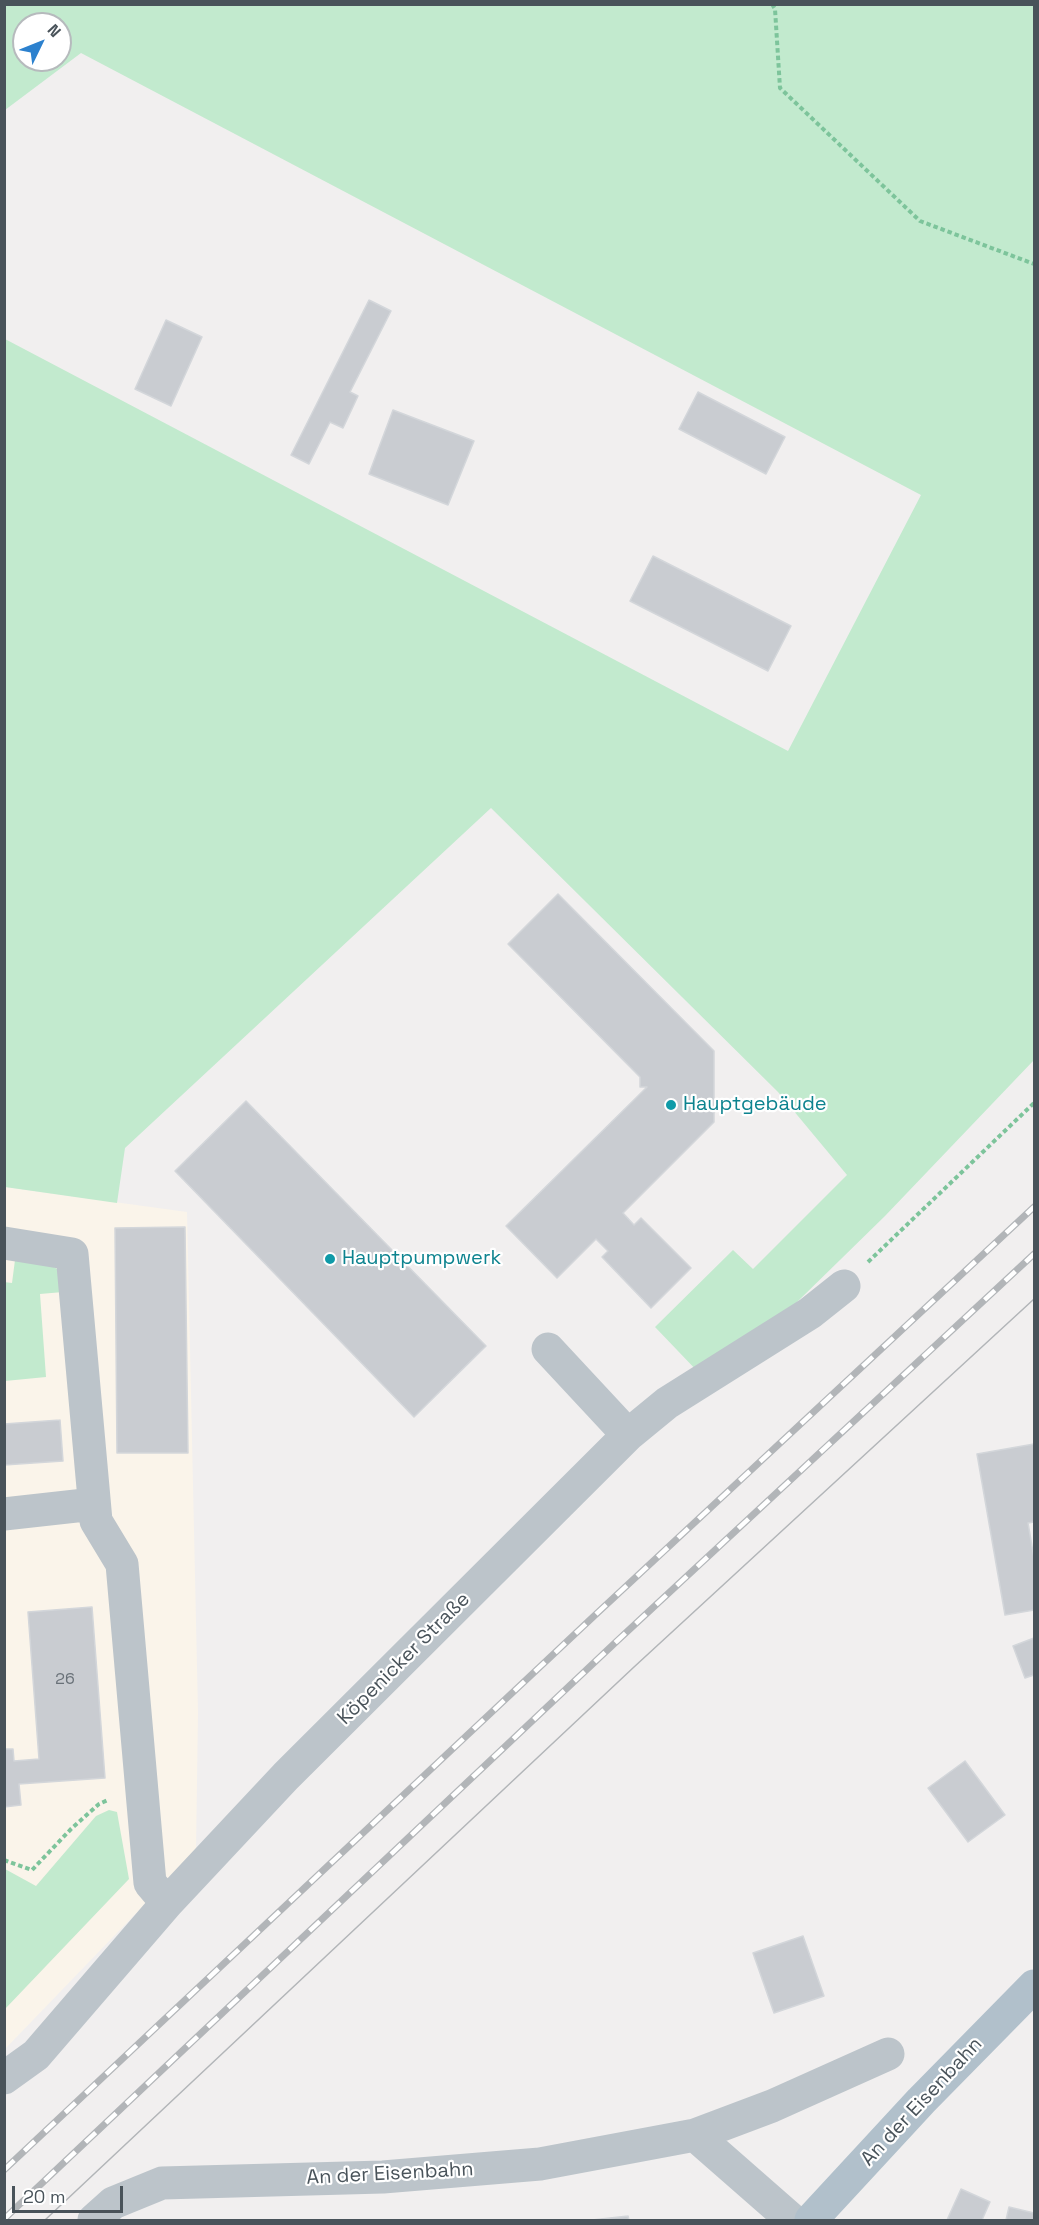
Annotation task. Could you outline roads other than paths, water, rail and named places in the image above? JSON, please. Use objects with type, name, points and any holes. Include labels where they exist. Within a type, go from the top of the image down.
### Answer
[{"type":"main road","name":"An der Eisenbahn","points":[[811,2220],[921,2101],[1035,1986]]},
{"type":"street","points":[[4,1243],[72,1254],[96,1521],[122,1564],[150,1884],[167,1903]]},
{"type":"street","name":"Köpenicker Straße","points":[[4,2078],[36,2055],[167,1903],[286,1776],[628,1435],[667,1403],[810,1313],[844,1286]]},
{"type":"street","points":[[548,1348],[628,1435]]},
{"type":"street","points":[[4,1514],[94,1504]]},
{"type":"street","name":"An der Eisenbahn","points":[[94,2220],[113,2203],[162,2183],[383,2177],[540,2164],[695,2135],[772,2106],[888,2054]]},
{"type":"street","points":[[695,2135],[792,2220]]},
{"type":"tram line","points":[[45,2220],[634,1667],[1034,1299]]},
{"type":"railway","points":[[4,2170],[1034,1207]]},
{"type":"railway","points":[[4,2219],[617,1641],[1034,1254]]},
{"type":"place","name":"Hauptgebäude","points":[[671,1105]]},
{"type":"place","name":"Hauptpumpwerk","points":[[330,1259]]}]
